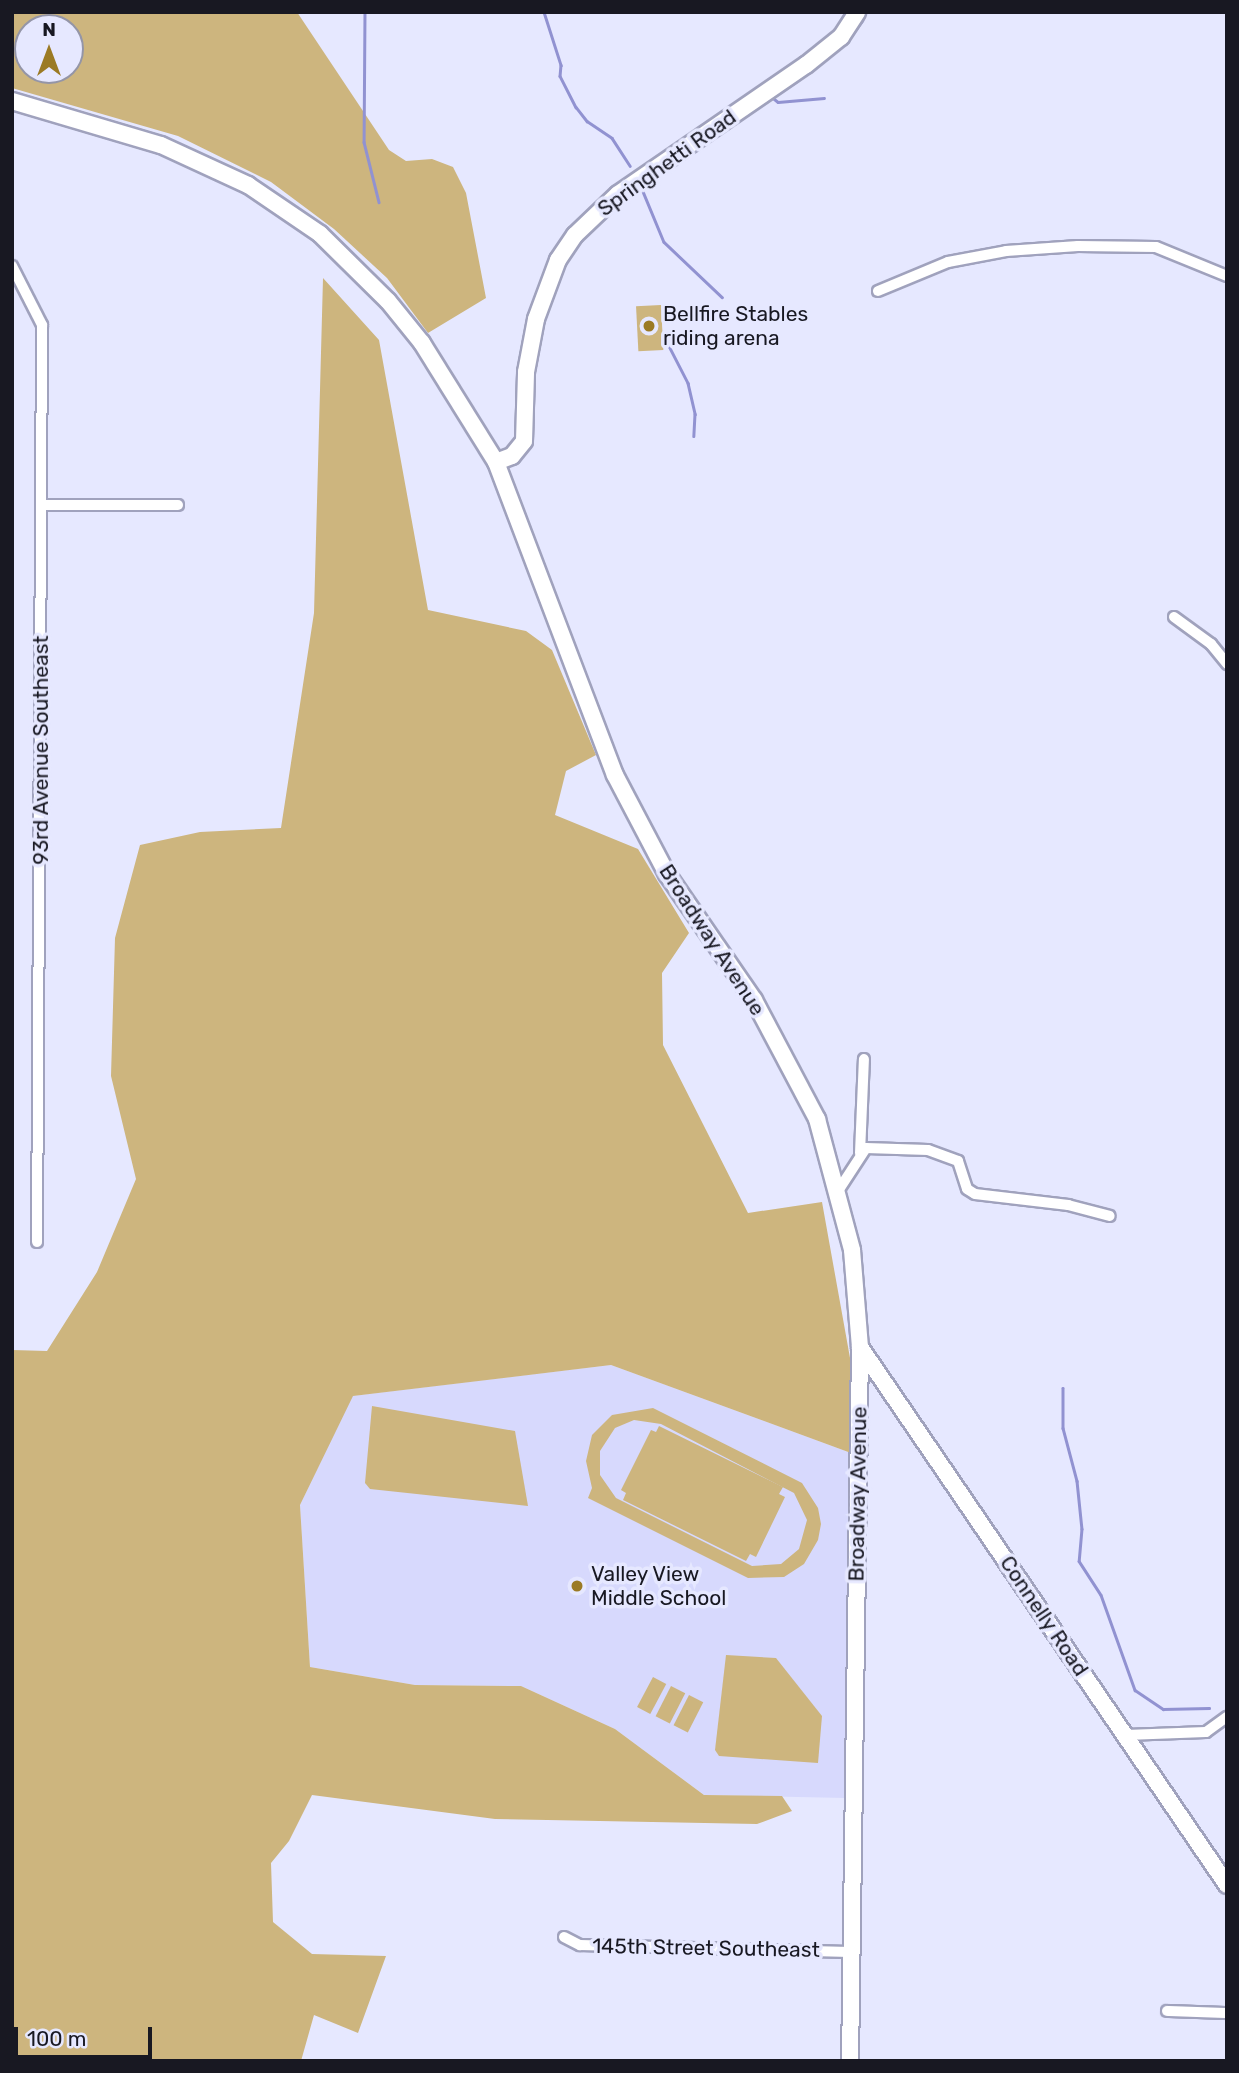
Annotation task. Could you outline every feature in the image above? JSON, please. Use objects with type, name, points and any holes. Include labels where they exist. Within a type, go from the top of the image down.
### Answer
[{"type":"street","name":"Springhetti Road","points":[[496,463],[520,449],[524,441],[523,400],[536,319],[558,260],[575,235],[618,194],[806,65],[841,37],[857,12]]},
{"type":"street","name":"Broadway Avenue","points":[[12,101],[161,145],[248,185],[320,234],[388,301],[422,343],[496,463],[615,775],[667,874],[754,1000],[817,1119],[852,1250],[860,1347],[850,2061]]},
{"type":"street","points":[[877,291],[948,262],[1006,251],[1078,246],[1156,247],[1227,276]]},
{"type":"street","name":"93rd Avenue Southeast","points":[[12,266],[42,325],[37,1242]]},
{"type":"street","points":[[43,505],[178,505]]},
{"type":"street","points":[[1174,617],[1211,644],[1227,664]]},
{"type":"street","points":[[838,1191],[852,1174],[860,1153],[864,1059]]},
{"type":"street","points":[[860,1153],[873,1146],[941,1152],[958,1161],[967,1189],[975,1194],[1068,1205],[1110,1216]]},
{"type":"street","name":"Connelly Road","points":[[860,1347],[1227,1885]]},
{"type":"street","points":[[1126,1735],[1206,1731],[1227,1717]]},
{"type":"street","name":"145th Street Southeast","points":[[564,1937],[580,1945],[850,1952]]},
{"type":"street","points":[[1167,2011],[1227,2013]]},
{"type":"shaded area","points":[[12,12],[297,12],[389,150],[406,161],[432,159],[453,167],[466,193],[486,298],[428,333],[387,278],[334,229],[271,182],[178,136],[12,88]]},
{"type":"shaded area","points":[[323,278],[379,340],[428,610],[526,631],[552,650],[596,755],[566,771],[555,815],[638,849],[689,933],[662,973],[663,1045],[748,1213],[822,1202],[859,1408],[851,1453],[611,1365],[353,1396],[300,1505],[310,1667],[415,1685],[521,1686],[615,1729],[704,1795],[782,1796],[792,1811],[757,1824],[495,1819],[312,1795],[289,1841],[271,1863],[273,1922],[312,1954],[386,1956],[358,2033],[314,2015],[301,2061],[12,2061],[12,1350],[47,1351],[97,1272],[136,1179],[111,1076],[115,938],[140,845],[200,832],[281,828],[314,613]]},
{"type":"shaded area","name":"Bellfire Stables riding arena","points":[[661,305],[663,350],[638,351],[636,306]]},
{"type":"shaded area","name":"Valley View Middle School","points":[[611,1365],[851,1453],[846,1798],[704,1795],[615,1729],[521,1686],[415,1685],[310,1667],[300,1505],[352,1396]]},
{"type":"shaded area","points":[[372,1406],[515,1431],[528,1506],[370,1489],[365,1483]]},
{"type":"shaded area","points":[[653,1408],[802,1483],[818,1508],[821,1524],[818,1540],[804,1564],[784,1577],[748,1578],[588,1498],[592,1488],[586,1461],[592,1435],[612,1415]],"holes":[[[634,1420],[661,1424],[794,1493],[807,1520],[799,1549],[781,1564],[752,1566],[616,1498],[600,1475],[600,1451],[615,1428]]]},
{"type":"shaded area","points":[[659,1426],[783,1487],[779,1494],[785,1497],[756,1557],[750,1554],[746,1561],[623,1500],[626,1493],[621,1490],[651,1430],[656,1432]]},
{"type":"shaded area","points":[[726,1655],[776,1658],[822,1716],[818,1763],[719,1756],[715,1750]]},
{"type":"shaded area","points":[[653,1677],[666,1684],[650,1714],[637,1707]]},
{"type":"shaded area","points":[[671,1686],[685,1693],[670,1724],[656,1716]]},
{"type":"shaded area","points":[[689,1695],[703,1702],[688,1733],[674,1725]]},
{"type":"waterway","points":[[365,12],[364,142],[379,202]]},
{"type":"waterway","points":[[544,12],[561,65],[560,76],[576,107],[587,121],[612,138],[630,166]]},
{"type":"waterway","points":[[851,36],[862,21]]},
{"type":"waterway","points":[[822,62],[833,53]]},
{"type":"waterway","points":[[733,124],[797,81]]},
{"type":"waterway","points":[[773,98],[778,102],[824,98]]},
{"type":"waterway","points":[[642,189],[664,242],[722,297]]},
{"type":"waterway","points":[[669,346],[688,383],[695,414],[694,436]]},
{"type":"waterway","points":[[1063,1388],[1063,1428],[1077,1481],[1082,1529],[1079,1561],[1101,1595],[1135,1690],[1163,1709],[1209,1708]]},
{"type":"place","name":"Bellfire Stables riding arena","points":[[649,326]]},
{"type":"place","name":"Valley View Middle School","points":[[577,1586]]}]
